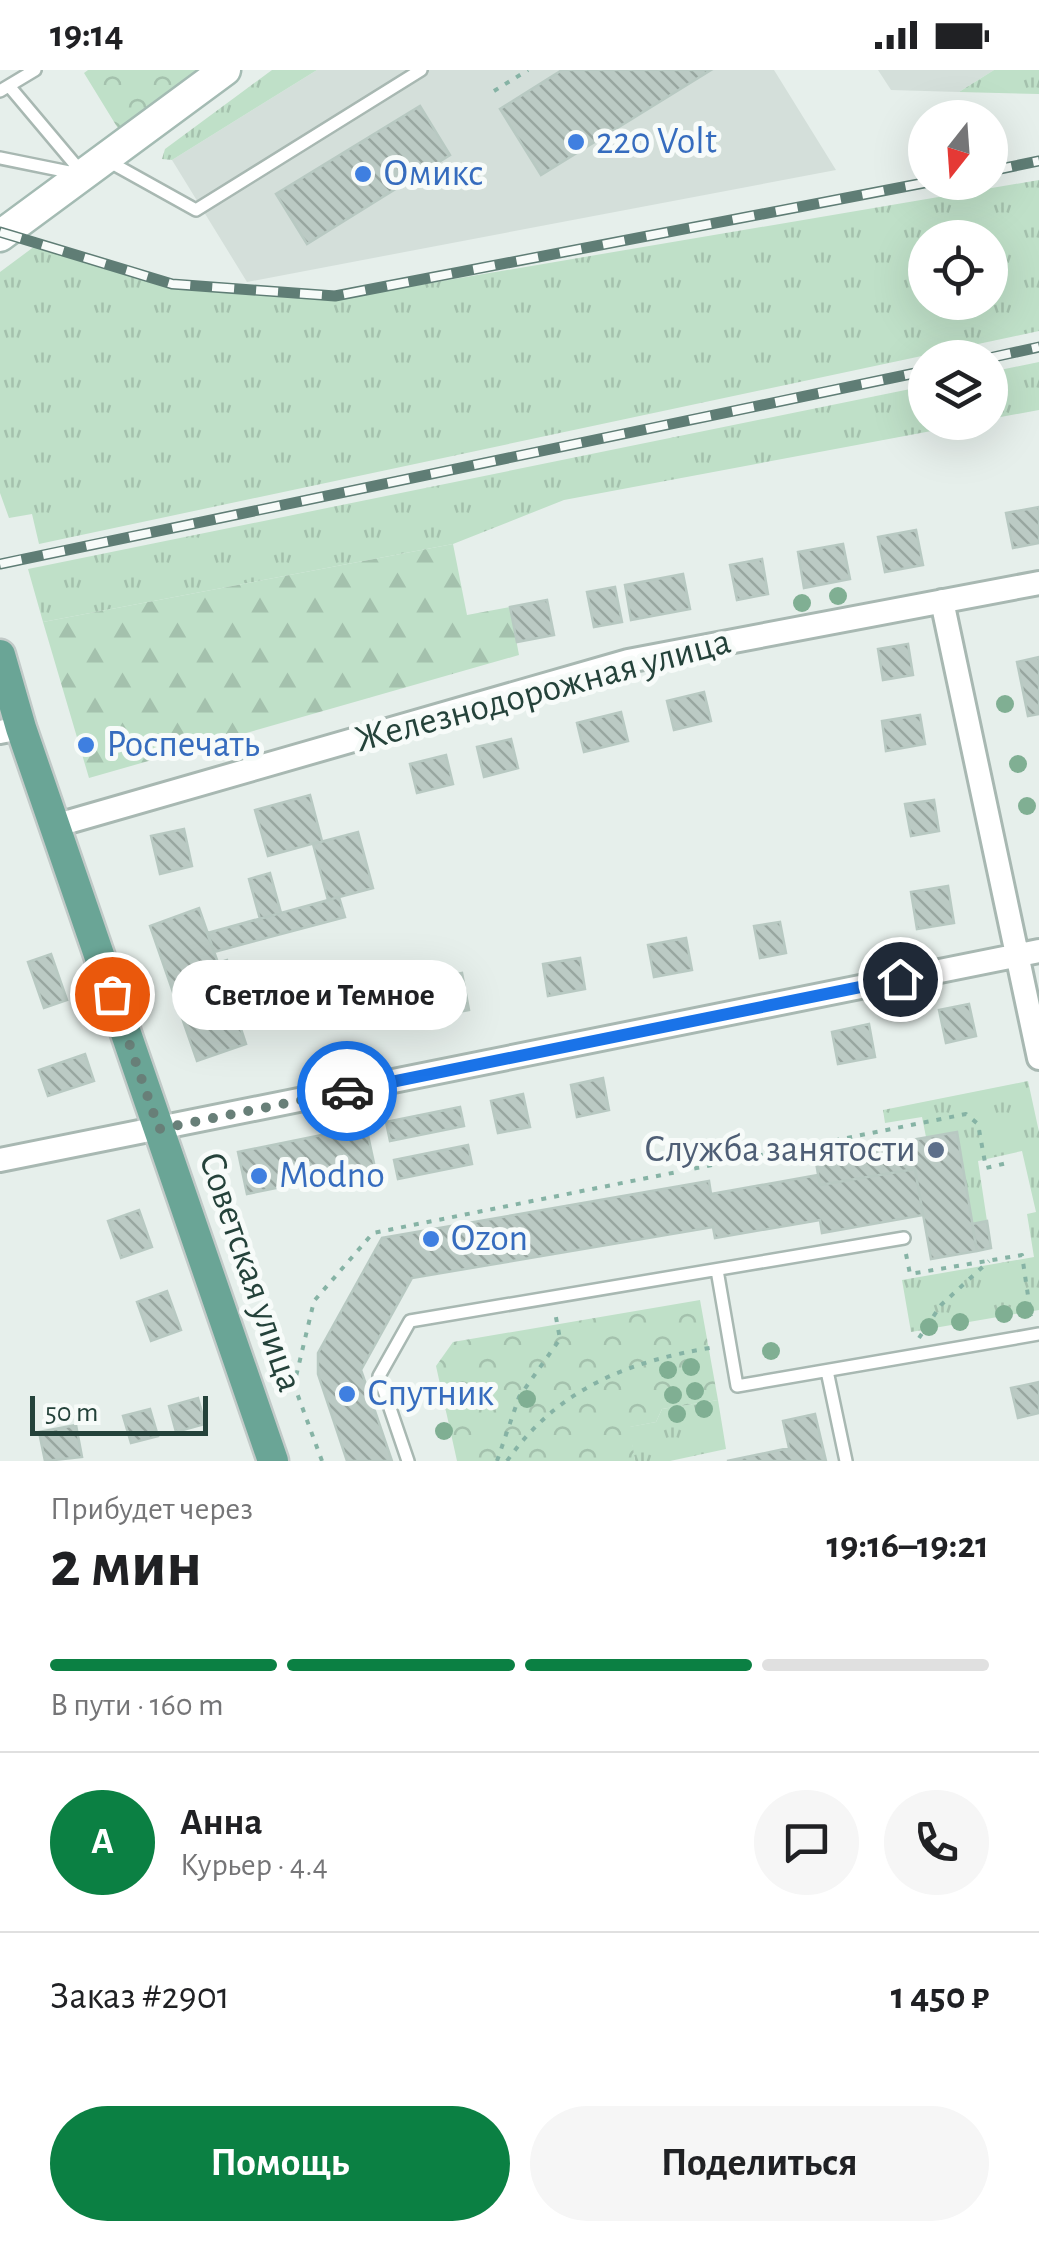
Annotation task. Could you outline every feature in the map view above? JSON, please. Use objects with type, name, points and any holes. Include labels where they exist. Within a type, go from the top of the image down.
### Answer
[{"type":"main road","name":"Советская улица","points":[[0,655],[10,730],[54,826],[273,1461]]},
{"type":"street","points":[[0,236],[225,70]]},
{"type":"street","name":"Железнодорожная улица","points":[[54,826],[628,660],[1039,583]]},
{"type":"street","points":[[942,601],[1028,953],[1039,1058]]},
{"type":"street","points":[[0,1160],[1028,953]]},
{"type":"lane","points":[[34,70],[5,88],[94,167]]},
{"type":"lane","points":[[0,158],[94,167],[196,210],[421,70]]},
{"type":"lane","points":[[408,1461],[379,1376],[410,1322],[904,1238]]},
{"type":"lane","points":[[716,1270],[737,1386],[1037,1335]]},
{"type":"lane","points":[[827,1371],[846,1461]]},
{"type":"path","points":[[494,91],[528,70]]},
{"type":"path","points":[[322,1461],[294,1385],[314,1300],[373,1232],[966,1114],[978,1124],[986,1168],[1007,1163]]},
{"type":"path","points":[[904,1238],[910,1274],[1022,1255],[1037,1335]]},
{"type":"path","points":[[914,1356],[924,1328],[941,1305],[990,1260]]},
{"type":"path","points":[[497,1461],[519,1396],[560,1339],[552,1297]]},
{"type":"path","points":[[508,1461],[548,1416],[605,1377],[648,1358],[730,1344]]},
{"type":"shaded area","points":[[317,70],[774,70],[836,170],[247,282],[172,160]]},
{"type":"shaded area","points":[[878,70],[994,70],[959,92],[891,90]]},
{"type":"green space","points":[[200,70],[119,130],[84,73]]},
{"type":"green space","points":[[272,70],[317,70],[172,160],[162,159],[165,149]]},
{"type":"green space","points":[[994,70],[1039,70],[1039,94],[959,92]]},
{"type":"green space","points":[[1039,180],[1039,331],[997,340],[908,340],[908,359],[39,544],[32,514],[9,518],[0,493],[0,272],[35,246],[172,287],[336,299],[921,200],[1008,200],[1008,185]]},
{"type":"green space","points":[[1039,362],[1039,410],[1008,416],[1008,368]]},
{"type":"green space","points":[[908,389],[908,435],[564,500],[453,544],[43,622],[28,569]]},
{"type":"green space","points":[[453,544],[467,615],[510,607],[519,655],[89,778],[43,622]]},
{"type":"green space","points":[[1028,1081],[1039,1132],[1039,1310],[911,1332],[902,1280],[1034,1257],[1027,1214],[1036,1212],[1022,1151],[978,1161],[987,1221],[972,1224],[957,1132],[926,1137],[922,1117],[885,1123],[883,1110]]},
{"type":"green space","points":[[700,1300],[718,1400],[662,1409],[656,1422],[630,1427],[635,1461],[457,1461],[436,1366],[453,1342]]},
{"type":"green space","points":[[718,1400],[726,1449],[670,1461],[635,1461],[629,1427],[656,1422],[662,1409]]},
{"type":"building","points":[[562,70],[711,70],[541,175],[500,109]]},
{"type":"building","points":[[420,106],[450,155],[307,244],[276,194]]},
{"type":"building","points":[[1039,507],[1039,543],[1013,548],[1006,513]]},
{"type":"building","points":[[916,530],[923,565],[885,572],[878,537]]},
{"type":"building","points":[[843,544],[850,579],[804,588],[798,552]]},
{"type":"building","points":[[762,559],[768,594],[737,600],[730,565]]},
{"type":"building","points":[[683,574],[690,609],[631,620],[625,585]]},
{"type":"building","points":[[615,587],[622,622],[594,627],[587,592]]},
{"type":"building","points":[[547,600],[554,635],[517,642],[510,607]]},
{"type":"building","points":[[908,644],[913,675],[883,680],[878,649]]},
{"type":"building","points":[[1039,657],[1039,714],[1028,716],[1017,662]]},
{"type":"building","points":[[704,692],[711,721],[674,730],[667,701]]},
{"type":"building","points":[[621,712],[628,741],[584,752],[577,723]]},
{"type":"building","points":[[920,715],[925,744],[886,751],[882,721]]},
{"type":"building","points":[[511,739],[518,768],[484,777],[477,747]]},
{"type":"building","points":[[446,755],[453,784],[417,793],[410,764]]},
{"type":"building","points":[[310,795],[322,841],[268,856],[255,810]]},
{"type":"building","points":[[934,800],[939,831],[911,836],[905,804]]},
{"type":"building","points":[[184,829],[192,866],[160,874],[151,836]]},
{"type":"building","points":[[358,832],[373,888],[328,900],[313,844]]},
{"type":"building","points":[[270,873],[281,913],[260,919],[249,879]]},
{"type":"building","points":[[948,886],[954,923],[917,929],[911,892]]},
{"type":"building","points":[[339,897],[345,917],[214,952],[207,933]]},
{"type":"building","points":[[199,908],[218,963],[227,960],[246,1014],[237,1017],[246,1044],[197,1061],[150,926]]},
{"type":"building","points":[[780,922],[786,953],[760,958],[754,926]]},
{"type":"building","points":[[686,938],[692,970],[654,977],[648,945]]},
{"type":"building","points":[[51,954],[67,1000],[44,1008],[28,962]]},
{"type":"building","points":[[580,958],[585,989],[548,996],[543,964]]},
{"type":"building","points":[[370,968],[378,1009],[276,1028],[268,987]]},
{"type":"building","points":[[462,973],[469,1010],[431,1017],[424,980]]},
{"type":"building","points":[[969,1004],[976,1036],[946,1043],[939,1010]]},
{"type":"building","points":[[869,1024],[875,1057],[838,1064],[832,1032]]},
{"type":"building","points":[[85,1054],[94,1081],[48,1096],[39,1070]]},
{"type":"building","points":[[603,1078],[609,1110],[577,1117],[571,1085]]},
{"type":"building","points":[[523,1094],[530,1127],[498,1133],[491,1101]]},
{"type":"building","points":[[460,1107],[464,1126],[390,1141],[386,1122]]},
{"type":"building","points":[[366,1126],[375,1168],[247,1194],[238,1152]]},
{"type":"building","points":[[957,1132],[977,1251],[931,1259],[915,1169],[820,1185],[815,1157]]},
{"type":"building","points":[[468,1145],[472,1164],[398,1179],[394,1160]]},
{"type":"building","points":[[915,1169],[923,1215],[822,1233],[820,1220],[715,1238],[713,1227],[412,1278],[361,1370],[392,1461],[347,1461],[318,1374],[318,1353],[382,1238],[709,1181],[711,1194],[818,1175],[820,1185]]},
{"type":"building","points":[[139,1210],[152,1247],[121,1258],[108,1221]]},
{"type":"building","points":[[987,1221],[991,1248],[977,1251],[972,1224]]},
{"type":"building","points":[[167,1291],[181,1330],[151,1341],[137,1302]]},
{"type":"building","points":[[1039,1382],[1039,1413],[1018,1418],[1011,1388]]},
{"type":"building","points":[[198,1398],[205,1424],[176,1432],[169,1406]]},
{"type":"building","points":[[150,1409],[158,1436],[131,1443],[123,1416]]},
{"type":"building","points":[[815,1414],[826,1461],[727,1461],[789,1448],[783,1421]]},
{"type":"building","points":[[76,1425],[82,1457],[45,1461],[39,1432]]},
{"type":"railway","points":[[1008,167],[1039,161]]},
{"type":"railway","points":[[0,232],[172,284],[335,296],[908,186]]},
{"type":"railway","points":[[1008,354],[1039,347]]},
{"type":"railway","points":[[0,564],[908,375]]},
{"type":"way so far","points":[[112,994],[159,1129],[347,1091]]},
{"type":"place","name":"220 Volt","points":[[576,142]]},
{"type":"place","name":"Омикс","points":[[363,174]]},
{"type":"place","name":"Роспечать","points":[[86,745]]},
{"type":"place","name":"Светлое и Темное","points":[[112,994]]},
{"type":"place","name":"Служба занятости","points":[[936,1150]]},
{"type":"place","name":"Modno","points":[[259,1176]]},
{"type":"place","name":"Ozon","points":[[431,1239]]},
{"type":"place","name":"Спутник","points":[[347,1394]]},
{"type":"route","points":[[347,1091],[900,979]]}]
